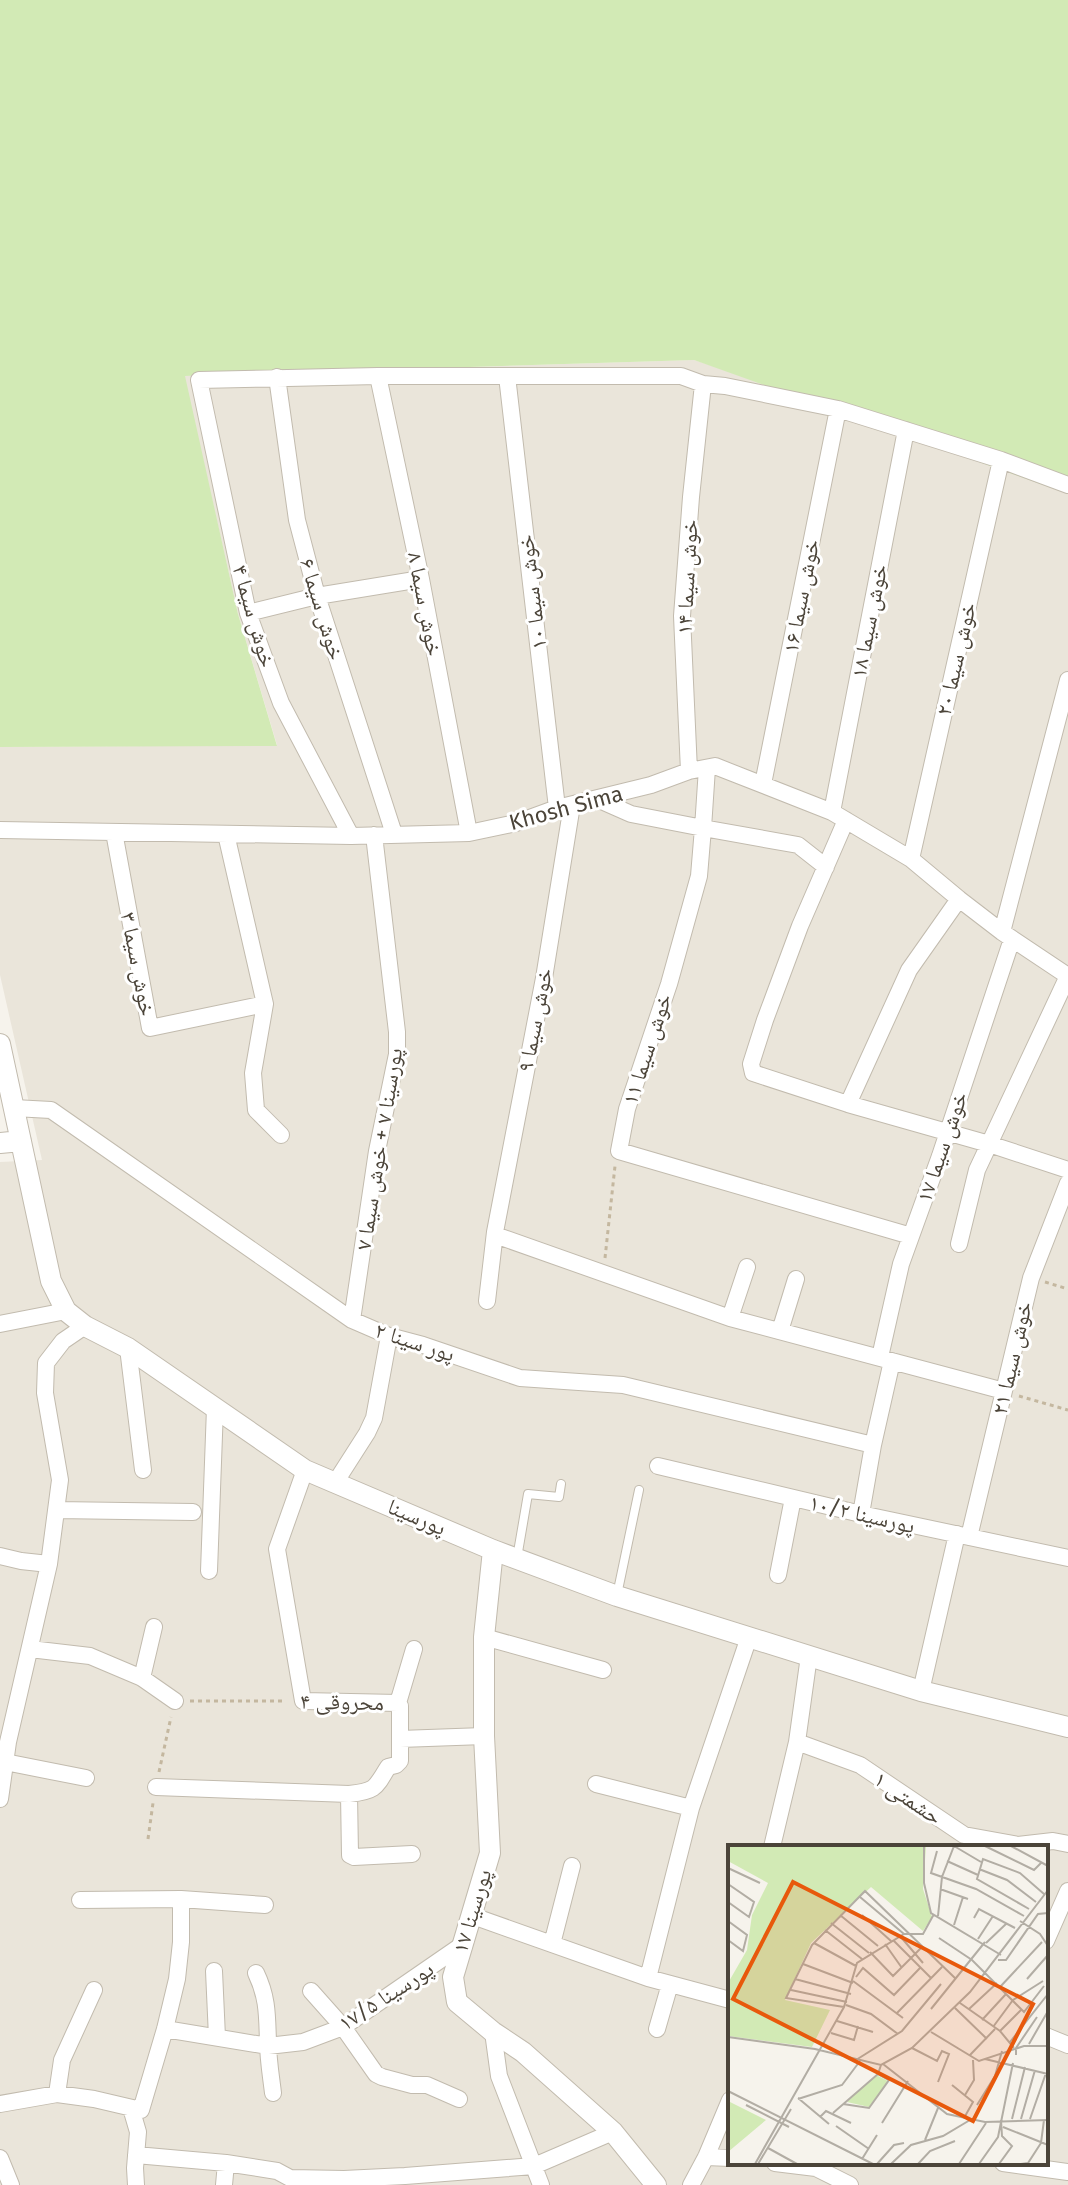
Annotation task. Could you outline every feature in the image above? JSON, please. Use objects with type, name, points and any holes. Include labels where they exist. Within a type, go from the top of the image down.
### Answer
[{"type":"street","name":"خوش سیما ۸","points":[[378,376],[421,579],[469,833]]},
{"type":"street","name":"خوش سیما ۱۰","points":[[507,376],[564,806]]},
{"type":"street","points":[[277,377],[681,376],[703,384],[838,409],[1001,460],[1068,485]]},
{"type":"street","name":"خوش سیما ۴","points":[[277,377],[199,380],[248,613],[281,703],[351,836]]},
{"type":"street","name":"خوش سیما ۶","points":[[277,377],[297,520],[317,596],[394,834]]},
{"type":"street","name":"خوش سیما ۱۴","points":[[689,771],[682,616],[703,384]]},
{"type":"street","name":"خوش سیما ۱۶","points":[[763,784],[838,409]]},
{"type":"street","name":"خوش سیما ۱۸","points":[[848,1104],[753,1073],[751,1064],[800,926],[826,867],[839,816],[906,430]]},
{"type":"street","name":"خوش سیما ۲۰","points":[[911,859],[1001,460]]},
{"type":"street","points":[[248,613],[317,596],[421,579]]},
{"type":"street","name":"خوش سیما ۱۷","points":[[861,1514],[901,1264],[948,1133],[1007,935],[1068,680]]},
{"type":"street","name":"Khosh Sima","points":[[0,830],[351,836],[469,833],[516,823],[564,806],[715,766],[839,816],[911,859],[1007,935],[1068,976]]},
{"type":"street","name":"خوش سیما ۱۱","points":[[619,1151],[627,1109],[669,984],[699,876],[707,768]]},
{"type":"street","points":[[597,799],[631,814],[798,845],[826,867]]},
{"type":"street","name":"خوش سیما ۹","points":[[487,1301],[511,1140],[544,978],[564,806]]},
{"type":"street","name":"خوش سیما ۳","points":[[114,832],[150,1028],[265,1004]]},
{"type":"street","points":[[226,834],[265,1004],[253,1073],[256,1110],[281,1135]]},
{"type":"street","name":"پورسینا ۷ + خوش سیما ۷","points":[[352,1320],[377,1151],[397,1054],[374,835]]},
{"type":"street","points":[[959,899],[909,970],[848,1104],[1068,1170]]},
{"type":"street","points":[[959,1244],[977,1170],[1068,976]]},
{"type":"street","name":"پورسینا","points":[[0,1044],[14,1108],[10,1142],[51,1281],[66,1311],[85,1326],[128,1348],[305,1470],[493,1550],[617,1596],[921,1691],[1068,1727]]},
{"type":"street","name":"پور سینا ۲","points":[[14,1108],[51,1110],[352,1320],[389,1336],[520,1378],[623,1385],[873,1445]]},
{"type":"street","points":[[619,1151],[911,1236]]},
{"type":"street","name":"خوش سیما ۲۱","points":[[921,1691],[1004,1391],[1031,1278],[1068,1183]]},
{"type":"street","points":[[495,1235],[730,1318],[1004,1391]]},
{"type":"street","points":[[730,1318],[747,1267]]},
{"type":"street","points":[[780,1331],[796,1279]]},
{"type":"street","points":[[0,1324],[66,1311]]},
{"type":"street","points":[[0,1799],[8,1742],[49,1564],[60,1480],[45,1393],[46,1363],[63,1341],[85,1326]]},
{"type":"street","points":[[335,1483],[374,1418],[389,1336]]},
{"type":"street","points":[[128,1348],[143,1470]]},
{"type":"street","points":[[209,1571],[215,1408]]},
{"type":"street","name":"پورسینا ۱۰/۲","points":[[658,1466],[1068,1558]]},
{"type":"street","points":[[303,1701],[277,1549],[305,1470]]},
{"type":"street","points":[[778,1575],[793,1498]]},
{"type":"street","points":[[56,1510],[193,1512]]},
{"type":"street","name":"پورسینا ۱۷","points":[[493,1550],[484,1637],[484,1736],[490,1853],[453,1977],[457,2002],[523,2052],[613,2132],[656,2185]]},
{"type":"street","points":[[0,1556],[49,1564]]},
{"type":"street","points":[[142,1678],[154,1627]]},
{"type":"street","points":[[484,1637],[603,1670]]},
{"type":"street","points":[[648,1978],[691,1808],[749,1637]]},
{"type":"street","points":[[30,1649],[90,1656],[142,1678],[175,1701]]},
{"type":"street","points":[[398,1703],[414,1649]]},
{"type":"street","points":[[772,1845],[797,1742],[809,1656]]},
{"type":"street","name":"محروقی ۴","points":[[303,1701],[398,1703],[400,1706],[400,1761],[388,1767],[372,1790],[349,1794]]},
{"type":"street","points":[[400,1739],[484,1736]]},
{"type":"street","name":"حشمتی ۱","points":[[797,1742],[860,1765],[964,1835],[1018,1845],[1053,1841],[1068,1844]]},
{"type":"street","points":[[5,1762],[86,1778]]},
{"type":"street","points":[[596,1784],[691,1808]]},
{"type":"street","points":[[156,1787],[349,1794],[350,1855],[412,1854]]},
{"type":"street","points":[[552,1944],[572,1866]]},
{"type":"street","points":[[1048,1936],[1068,1891]]},
{"type":"street","points":[[80,1900],[181,1899],[265,1905]]},
{"type":"street","points":[[136,2185],[136,2109],[165,2029],[177,1979],[181,1899]]},
{"type":"street","points":[[470,1915],[648,1978],[728,1999]]},
{"type":"street","name":"پورسینا ۱۷/۵","points":[[165,2029],[268,2046],[303,2042],[343,2027],[462,1945]]},
{"type":"street","points":[[214,1971],[217,2037]]},
{"type":"street","points":[[256,1973],[264,1989],[267,2007],[273,2093]]},
{"type":"street","points":[[657,2029],[670,1984]]},
{"type":"street","points":[[57,2094],[62,2060],[94,1990]]},
{"type":"street","points":[[311,1991],[343,2027],[376,2074],[412,2085],[427,2085],[459,2099]]},
{"type":"street","points":[[493,2032],[499,2076],[541,2185]]},
{"type":"street","points":[[1048,2037],[1068,2045]]},
{"type":"street","points":[[0,2104],[57,2094],[136,2109]]},
{"type":"street","points":[[691,2185],[728,2105]]},
{"type":"street","points":[[136,2155],[226,2163],[277,2171],[290,2178],[344,2179],[534,2166],[613,2132]]},
{"type":"street","points":[[706,2157],[728,2158]]},
{"type":"street","points":[[0,2158],[11,2185]]},
{"type":"street","points":[[224,2185],[226,2163]]},
{"type":"street","points":[[791,2165],[816,2168],[850,2185]]},
{"type":"street","points":[[1017,2165],[1068,2172]]},
{"type":"lane","points":[[517,1559],[528,1494],[559,1497],[561,1484]]},
{"type":"lane","points":[[617,1596],[639,1490]]},
{"type":"path","points":[[603,1273],[613,1177],[619,1151]]},
{"type":"path","points":[[1031,1278],[1068,1289]]},
{"type":"path","points":[[1004,1391],[1068,1410]]},
{"type":"path","name":"محروقی ۴","points":[[175,1701],[303,1701]]},
{"type":"shaded area","points":[[694,360],[1068,479],[1068,2185],[0,2185],[0,1162],[42,1160],[0,975],[0,747],[277,745],[238,614],[184,376]]},
{"type":"green space","points":[[0,0],[1068,0],[1068,494],[694,360],[185,376],[238,614],[277,746],[0,747]]}]
